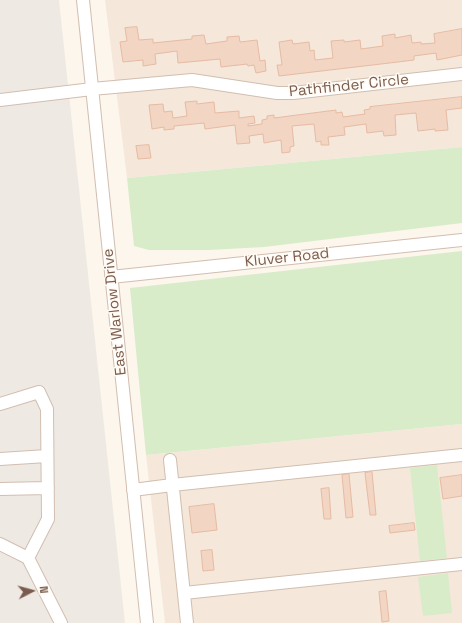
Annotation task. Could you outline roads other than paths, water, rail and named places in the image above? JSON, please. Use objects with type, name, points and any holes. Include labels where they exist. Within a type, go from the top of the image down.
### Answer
[{"type":"street","name":"East Warlow Drive","points":[[83,0],[147,623]]},
{"type":"street","name":"Pathfinder Circle","points":[[0,100],[192,80],[276,93],[293,93],[462,74]]},
{"type":"street","name":"Kluver Road","points":[[111,276],[462,240]]},
{"type":"street","points":[[0,404],[39,392],[47,409],[48,519],[28,558]]},
{"type":"street","points":[[133,490],[172,484],[462,455]]},
{"type":"street","points":[[0,459],[47,456]]},
{"type":"street","points":[[170,460],[187,623]]},
{"type":"street","points":[[0,489],[48,488]]},
{"type":"street","points":[[0,544],[28,558],[61,623]]},
{"type":"street","points":[[184,593],[462,564]]}]
